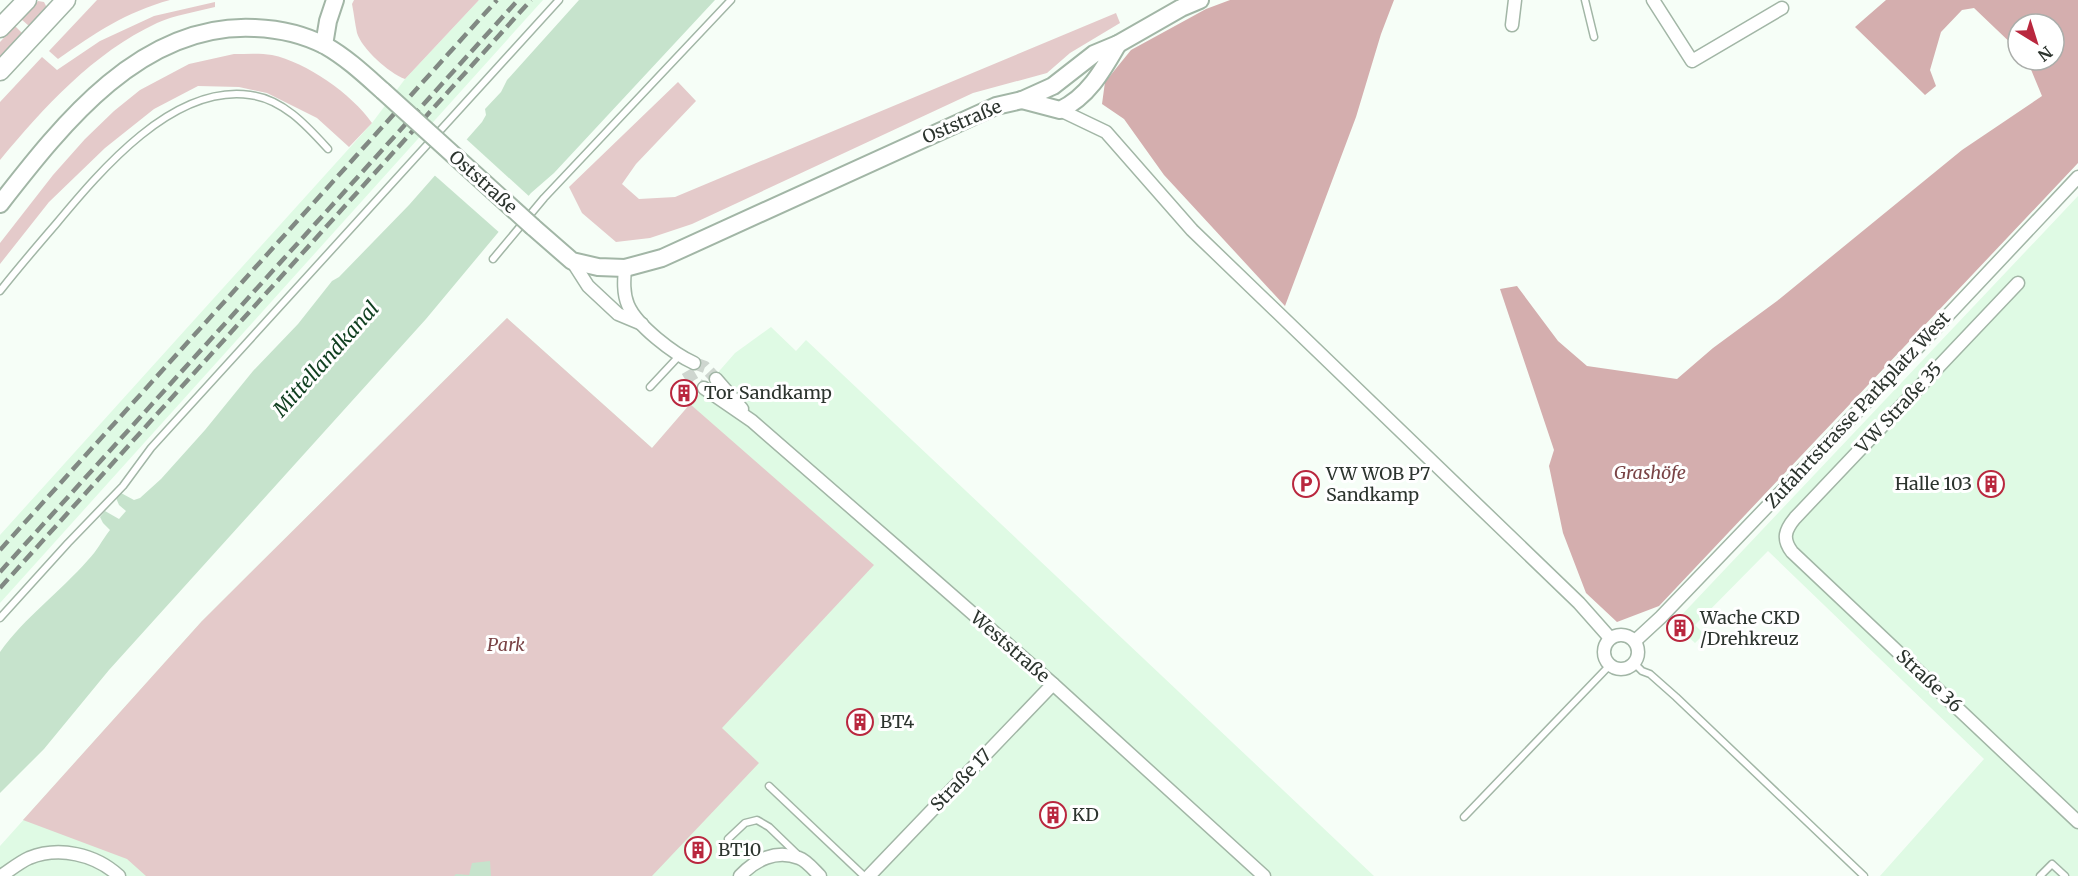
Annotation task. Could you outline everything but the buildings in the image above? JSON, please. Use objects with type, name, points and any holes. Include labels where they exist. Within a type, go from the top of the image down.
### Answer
[{"type":"main road","points":[[0,28],[27,0]]},
{"type":"main road","points":[[0,71],[64,1]]},
{"type":"street","points":[[324,45],[328,21],[335,0]]},
{"type":"street","name":"Oststraße","points":[[0,204],[65,124],[97,93],[125,71],[164,47],[195,34],[233,27],[268,29],[303,37],[324,45],[360,70],[572,261],[598,267],[625,268],[662,258],[996,106],[1023,100],[1053,86],[1094,54],[1118,44],[1181,8],[1200,0]]},
{"type":"street","points":[[1512,25],[1515,0]]},
{"type":"street","points":[[1653,0],[1692,61],[1782,8]]},
{"type":"street","points":[[1060,110],[1071,105],[1086,92],[1118,44]]},
{"type":"street","points":[[1023,100],[1060,110],[1106,132],[1192,230],[1579,603],[1610,638]]},
{"type":"street","name":"Zufahrtstrasse Parkplatz West","points":[[1635,641],[1807,465],[2078,177]]},
{"type":"street","points":[[572,261],[588,286],[618,314],[643,324]]},
{"type":"street","points":[[625,268],[624,289],[629,306],[643,324],[691,367]]},
{"type":"street","name":"VW Straße 35","points":[[1785,535],[1795,518],[2018,283]]},
{"type":"street","name":"Weststraße","points":[[716,379],[752,421]]},
{"type":"street","name":"Weststraße","points":[[704,388],[752,421],[1053,684],[1264,876]]},
{"type":"street","name":"Straße 36","points":[[1785,535],[1792,552],[2078,822]]},
{"type":"street","points":[[1626,635],[1635,641],[1639,655],[1634,663],[1625,669],[1607,662],[1604,652],[1610,638],[1626,635]]},
{"type":"street","name":"Straße 17","points":[[870,875],[1053,684]]},
{"type":"street","points":[[1,876],[30,858],[62,851],[90,857],[119,876]]},
{"type":"street","points":[[740,876],[752,863],[778,854],[800,858],[820,876]]},
{"type":"lane","points":[[0,618],[68,543],[96,516],[123,486],[151,448],[559,0]]},
{"type":"lane","points":[[493,259],[543,198],[731,0]]},
{"type":"lane","points":[[1585,0],[1594,37]]},
{"type":"lane","points":[[0,291],[111,161],[162,120],[194,103],[220,94],[251,95],[270,100],[286,109],[328,149]]},
{"type":"lane","points":[[650,387],[679,356]]},
{"type":"lane","points":[[1634,663],[1676,697],[1864,876]]},
{"type":"lane","points":[[1464,817],[1610,665]]},
{"type":"lane","points":[[769,786],[870,875]]},
{"type":"lane","points":[[728,839],[745,823],[756,820],[769,827],[800,858]]},
{"type":"lane","points":[[2040,876],[2052,864],[2065,876]]},
{"type":"shaded area","points":[[479,0],[543,0],[0,603],[0,535],[372,123],[405,79]]},
{"type":"shaded area","points":[[2078,196],[2078,876],[1880,876],[1984,759],[1768,551],[1695,625],[1704,634],[1695,643],[1682,631],[1685,628],[1675,622]]},
{"type":"shaded area","points":[[507,318],[652,448],[735,353],[771,327],[796,351],[806,340],[1374,876],[0,876],[0,846],[202,621]]},
{"type":"green space","points":[[97,0],[170,0],[111,24],[58,59],[49,51]]},
{"type":"green space","points":[[354,0],[479,0],[405,79],[391,72],[364,46],[357,33],[352,4]]},
{"type":"green space","points":[[1230,0],[1394,0],[1381,34],[1356,117],[1285,306],[1164,175],[1124,119],[1102,104],[1105,82],[1131,50],[1206,9]]},
{"type":"green space","name":"Grashöfe","points":[[1886,0],[2078,0],[2078,163],[1659,606],[1617,622],[1586,593],[1563,533],[1549,466],[1554,450],[1500,289],[1517,286],[1558,341],[1587,366],[1677,379],[1713,348],[1777,301],[1962,150],[2042,96],[2032,72],[2066,72],[2066,12],[2006,12],[2006,39],[1974,8],[1962,10],[1941,32],[1930,70],[1936,86],[1925,95],[1855,27]]},
{"type":"green space","points":[[38,1],[44,2],[47,8],[29,26],[21,19]]},
{"type":"green space","points":[[215,2],[215,7],[157,23],[112,50],[52,101],[0,160],[0,102],[42,57],[57,70],[100,41],[154,16]]},
{"type":"green space","points":[[1116,13],[1120,23],[1070,53],[1047,73],[973,93],[692,224],[650,238],[616,242],[582,213],[569,187],[678,82],[696,101],[636,164],[622,184],[639,199],[675,197]]},
{"type":"green space","points":[[15,26],[23,34],[0,58],[0,42]]},
{"type":"green space","points":[[234,54],[272,55],[299,64],[341,91],[372,123],[349,147],[317,118],[267,93],[239,87],[198,86],[154,109],[105,148],[49,202],[0,264],[0,243],[53,175],[114,111],[140,90],[189,64]]},
{"type":"green space","name":"Park","points":[[507,318],[652,448],[690,404],[874,565],[722,728],[759,763],[652,876],[146,876],[127,859],[23,820],[202,621]]},
{"type":"water","name":"Mittellandkanal","points":[[579,0],[715,0],[554,173],[531,193],[426,319],[109,670],[44,749],[0,793],[0,652],[20,627],[94,553],[110,530],[100,517],[105,511],[119,519],[126,511],[119,505],[116,498],[121,493],[134,500],[140,498],[161,479],[253,371],[298,324],[332,281],[339,277],[409,205],[482,122],[486,115],[485,109],[501,92],[507,80]]},
{"type":"water","points":[[490,861],[491,876],[454,876],[456,874],[469,875],[472,863]]},
{"type":"pier","points":[[464,137],[531,198],[501,234],[432,173]]},
{"type":"tunnel","points":[[694,363],[705,367],[716,379]]},
{"type":"tunnel","points":[[687,371],[693,381],[704,388]]},
{"type":"railway","points":[[0,550],[497,0]]},
{"type":"railway","points":[[0,572],[518,0]]},
{"type":"railway","points":[[0,588],[531,0]]},
{"type":"place","name":"Tor Sandkamp","points":[[684,393]]},
{"type":"place","name":"VW WOB P7 Sandkamp","points":[[1306,484]]},
{"type":"place","name":"Halle 103","points":[[1991,484]]},
{"type":"place","name":"Wache CKD /Drehkreuz","points":[[1680,628]]},
{"type":"place","name":"BT4","points":[[860,722]]},
{"type":"place","name":"KD","points":[[1053,815]]},
{"type":"place","name":"BT10","points":[[698,850]]}]
